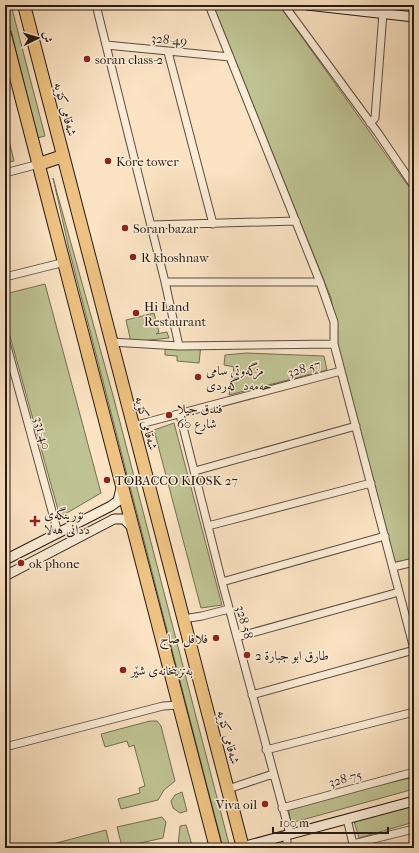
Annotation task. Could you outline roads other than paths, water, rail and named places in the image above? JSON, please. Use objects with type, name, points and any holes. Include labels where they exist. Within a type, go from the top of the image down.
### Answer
[{"type":"highway","name":"شەقامی کۆیە","points":[[24,5],[243,847]]},
{"type":"highway","points":[[5,35],[216,848]]},
{"type":"highway","points":[[39,164],[63,156]]},
{"type":"main road","points":[[307,5],[414,16]]},
{"type":"main road","points":[[5,559],[111,506],[118,501],[122,488],[120,479]]},
{"type":"main road","points":[[5,576],[119,518],[128,521],[135,535]]},
{"type":"main road","points":[[72,526],[78,538]]},
{"type":"main road","points":[[243,847],[414,801]]},
{"type":"street","points":[[96,5],[165,282],[179,346]]},
{"type":"street","points":[[209,5],[296,221],[334,322],[334,344],[414,650],[252,695]]},
{"type":"street","points":[[284,5],[414,186]]},
{"type":"street","points":[[370,123],[375,118],[383,14]]},
{"type":"street","name":"328-49","points":[[106,45],[230,57]]},
{"type":"street","points":[[168,52],[213,224]]},
{"type":"street","points":[[5,174],[39,164]]},
{"type":"street","points":[[151,225],[296,221]]},
{"type":"street","points":[[5,276],[64,262]]},
{"type":"street","points":[[165,282],[320,282]]},
{"type":"street","name":"331-40","points":[[5,339],[58,533]]},
{"type":"street","points":[[111,342],[179,346],[334,344]]},
{"type":"street","name":"328-57","points":[[133,426],[180,415],[341,371]]},
{"type":"street","name":"328-58","points":[[180,415],[229,609],[282,808],[288,835],[288,848]]},
{"type":"street","points":[[195,471],[356,426]]},
{"type":"street","points":[[208,526],[371,484]]},
{"type":"street","points":[[222,582],[384,536]]},
{"type":"street","points":[[393,567],[414,562]]},
{"type":"street","points":[[237,637],[399,592]]},
{"type":"street","points":[[183,619],[229,609]]},
{"type":"street","points":[[5,747],[163,706],[179,705]]},
{"type":"street","points":[[266,750],[414,712]]},
{"type":"street","name":"328-75","points":[[282,808],[414,772]]},
{"type":"street","points":[[228,789],[273,774]]},
{"type":"street","points":[[347,819],[354,846],[414,829]]},
{"type":"place","name":"soran class-2","points":[[87,59]]},
{"type":"place","name":"Kore tower","points":[[108,161]]},
{"type":"place","name":"Soran bazar","points":[[125,228]]},
{"type":"place","name":"R khoshnaw","points":[[133,257]]},
{"type":"place","name":"Hi Land Restaurant","points":[[136,313]]},
{"type":"place","name":"مزگەوتی سامی حەمەد گەردی","points":[[198,377]]},
{"type":"place","name":"فندق جيلا شارع 60","points":[[169,415]]},
{"type":"place","name":"TOBACCO KIOSK 27","points":[[107,480]]},
{"type":"place","name":"نۆرینگەی ددانی هەلا","points":[[35,521]]},
{"type":"place","name":"ok phone","points":[[21,563]]},
{"type":"place","name":"فلافل صاج","points":[[216,638]]},
{"type":"place","name":"طارق ابو جبارة 2","points":[[247,655]]},
{"type":"place","name":"بەنزینخانەی شێر","points":[[123,670]]},
{"type":"place","name":"Viva oil","points":[[265,804]]}]
